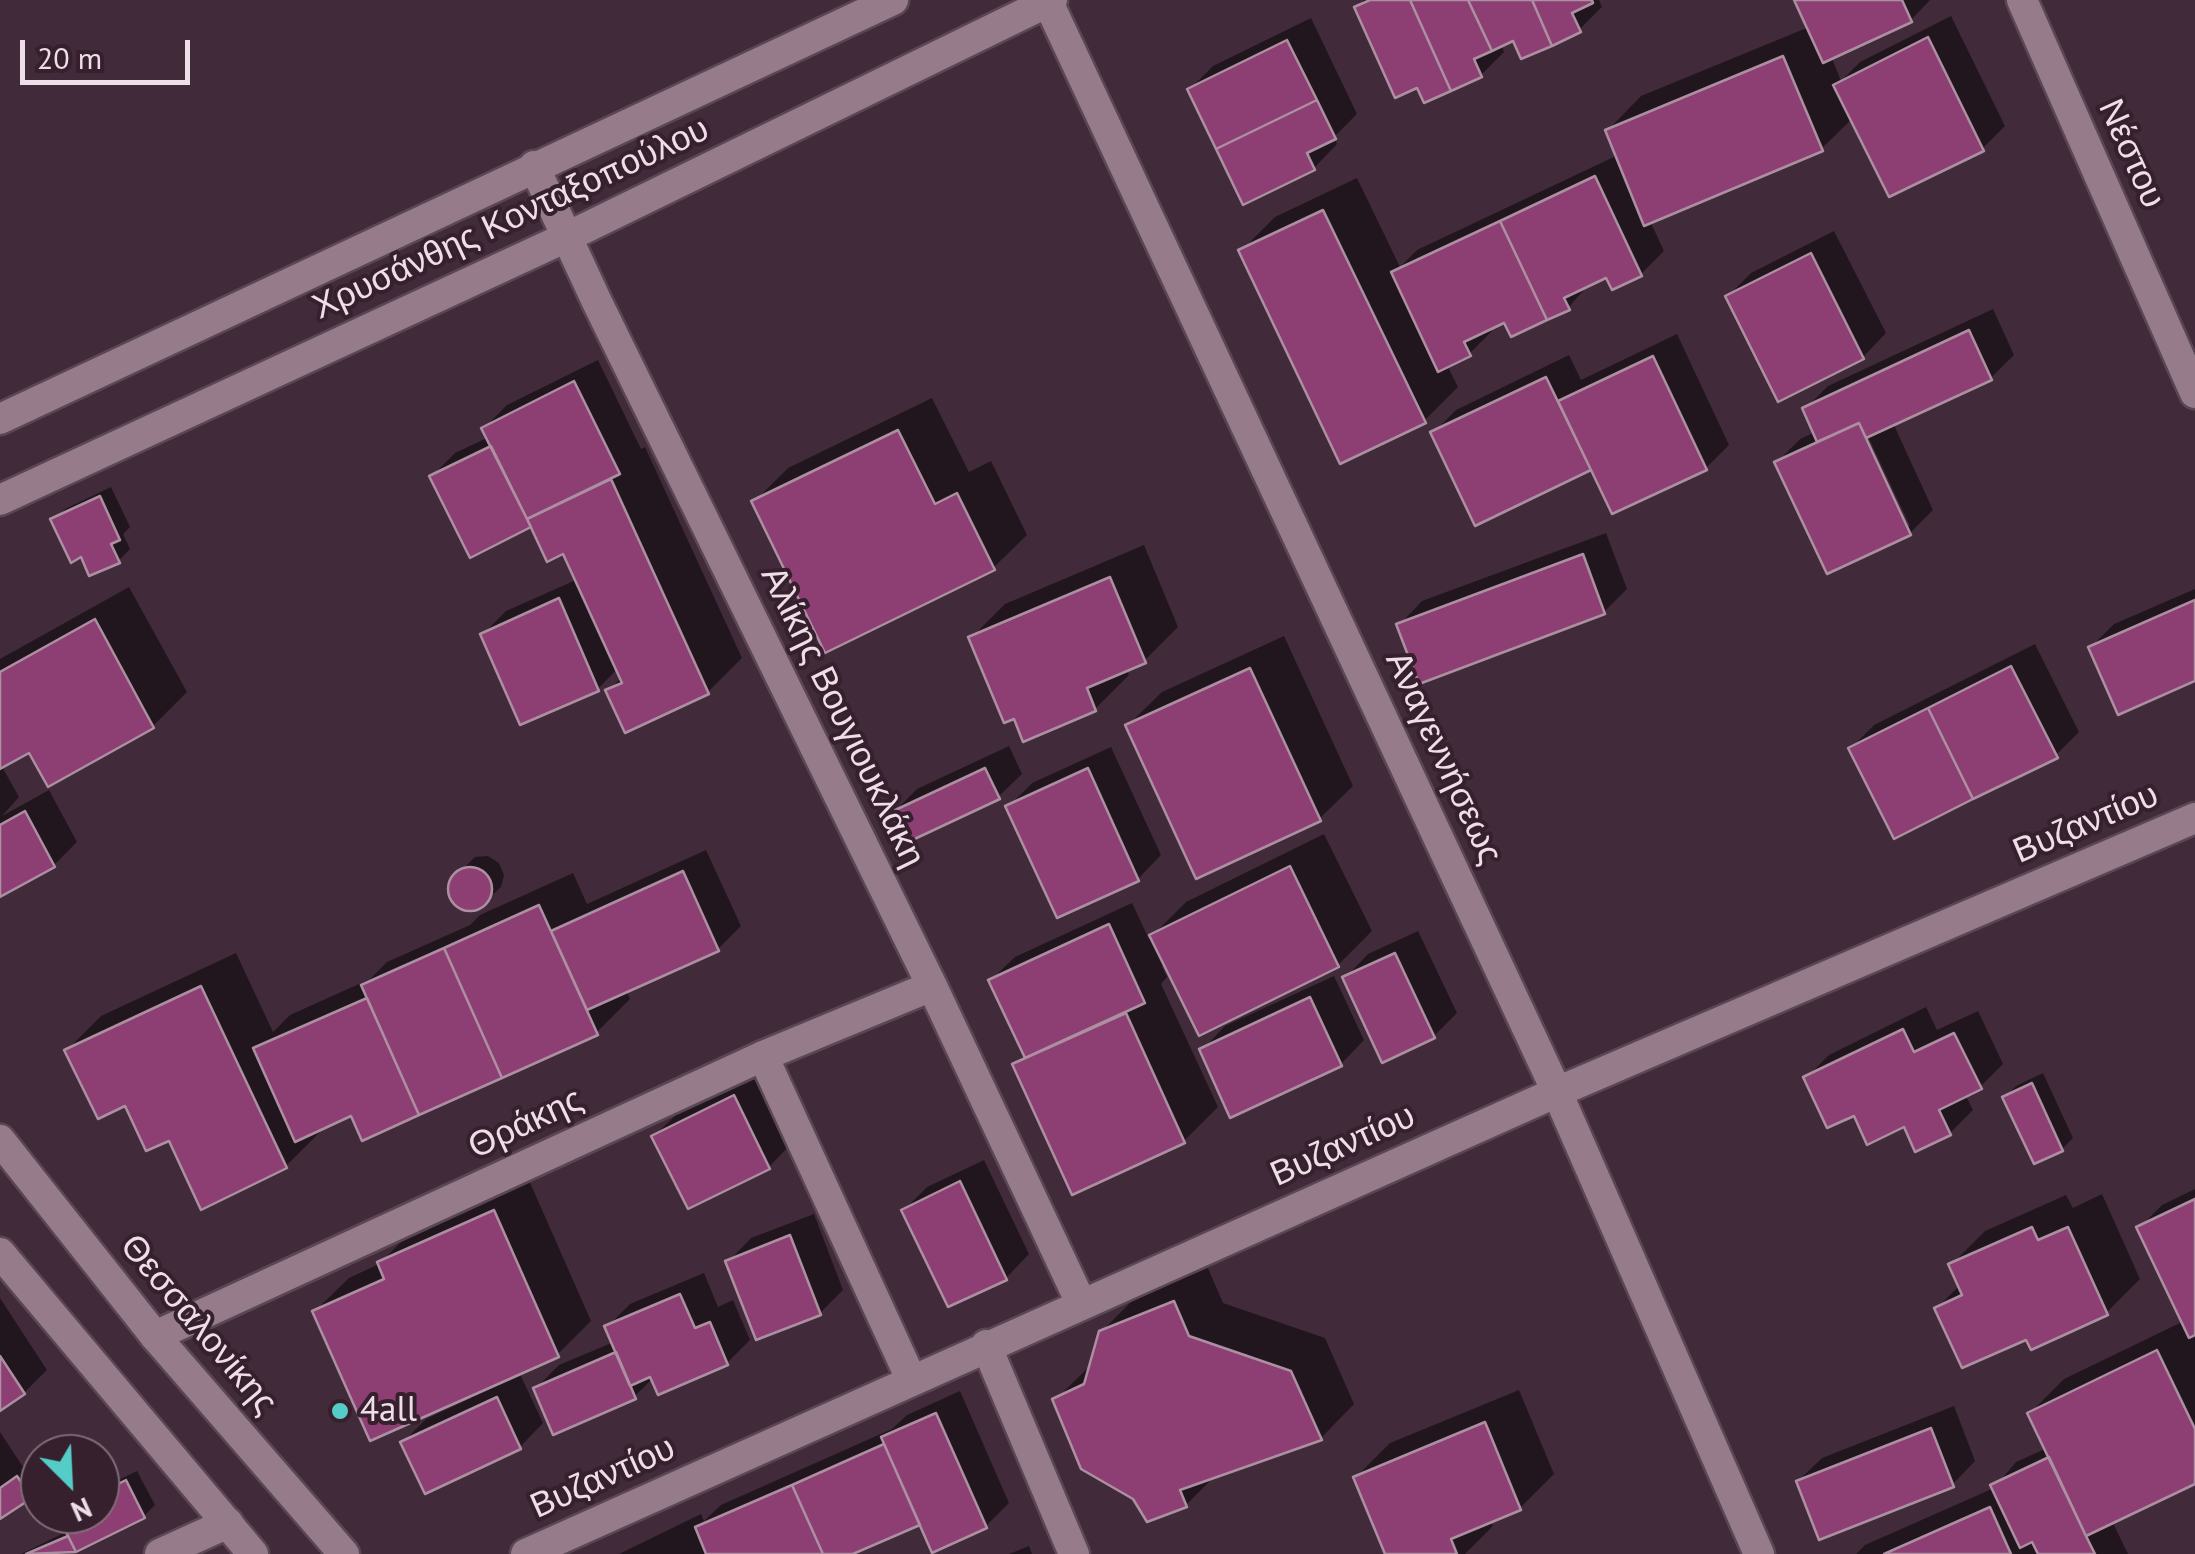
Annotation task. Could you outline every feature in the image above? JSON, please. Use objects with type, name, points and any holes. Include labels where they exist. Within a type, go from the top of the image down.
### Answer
[{"type":"street","name":"Χρυσάνθης Κονταξοπούλου","points":[[0,419],[893,0]]},
{"type":"street","name":"Νέστου","points":[[2022,0],[2195,393]]},
{"type":"street","name":"Χρυσάνθης Κονταξοπούλου","points":[[0,500],[569,236],[1049,1]]},
{"type":"street","name":"Αναγεννήσεως","points":[[1049,1],[1556,1092],[1760,1554]]},
{"type":"street","name":"Αλίκης Βουγιουκλάκη","points":[[534,166],[932,986],[1080,1303]]},
{"type":"street","name":"Βυζαντίου","points":[[526,1554],[1556,1092],[2195,818]]},
{"type":"street","name":"Θράκης","points":[[155,1336],[763,1056],[932,986]]},
{"type":"street","points":[[763,1056],[911,1379]]},
{"type":"street","name":"Θεσσαλονίκης","points":[[0,1140],[155,1336],[344,1554]]},
{"type":"street","points":[[0,1254],[252,1554]]},
{"type":"street","points":[[986,1345],[1074,1554]]},
{"type":"street","points":[[160,1554],[228,1523]]},
{"type":"building","points":[[1370,0],[1410,0],[1451,91],[1424,103],[1417,88],[1395,98],[1354,7]]},
{"type":"building","points":[[1410,0],[1468,0],[1492,51],[1474,59],[1482,77],[1451,91]]},
{"type":"building","points":[[1468,0],[1532,0],[1552,46],[1521,59],[1513,41],[1492,51]]},
{"type":"building","points":[[1532,0],[1593,3],[1572,13],[1581,32],[1552,46]]},
{"type":"building","points":[[1794,0],[1902,0],[1912,22],[1823,63]]},
{"type":"building","points":[[1928,37],[1984,151],[1889,197],[1833,85]]},
{"type":"building","points":[[1287,40],[1317,100],[1216,149],[1187,89]]},
{"type":"building","points":[[1783,56],[1823,151],[1644,226],[1605,130]]},
{"type":"building","points":[[1317,100],[1336,139],[1307,153],[1315,170],[1243,205],[1216,149]]},
{"type":"building","points":[[1595,176],[1642,276],[1612,290],[1606,278],[1564,298],[1570,310],[1547,320],[1500,221]]},
{"type":"building","points":[[1323,210],[1426,423],[1340,464],[1238,250]]},
{"type":"building","points":[[1500,221],[1547,320],[1511,337],[1504,323],[1464,342],[1471,356],[1438,372],[1391,272]]},
{"type":"building","points":[[1811,253],[1864,359],[1778,402],[1725,296]]},
{"type":"building","points":[[1969,330],[1992,380],[1866,438],[1859,423],[1817,442],[1802,408]]},
{"type":"building","points":[[1653,356],[1707,470],[1612,514],[1558,401]]},
{"type":"building","points":[[1546,377],[1591,470],[1475,526],[1430,432]]},
{"type":"building","points":[[574,381],[620,474],[527,519],[481,428]]},
{"type":"building","points":[[1859,423],[1911,535],[1827,574],[1774,462]]},
{"type":"building","points":[[898,430],[935,504],[957,493],[995,570],[825,653],[751,501]]},
{"type":"building","points":[[491,446],[531,527],[470,558],[429,476]]},
{"type":"building","points":[[611,479],[709,694],[625,733],[605,690],[622,683],[563,554],[547,562],[527,519]]},
{"type":"building","points":[[100,496],[120,540],[111,544],[120,563],[89,576],[81,557],[71,563],[50,519]]},
{"type":"building","points":[[1583,554],[1605,614],[1419,684],[1396,624]]},
{"type":"building","points":[[1110,577],[1146,663],[1087,688],[1096,711],[1023,742],[1014,719],[1004,723],[968,637]]},
{"type":"building","points":[[559,598],[599,691],[520,725],[480,634]]},
{"type":"building","points":[[2195,600],[2195,681],[2118,715],[2088,647]]},
{"type":"building","points":[[95,619],[154,728],[48,787],[29,753],[0,769],[0,672]]},
{"type":"building","points":[[2011,666],[2058,758],[1973,799],[1928,708]]},
{"type":"building","points":[[1250,668],[1321,821],[1196,879],[1125,725]]},
{"type":"building","points":[[1928,708],[1973,799],[1894,839],[1848,748]]},
{"type":"building","points":[[985,768],[1000,799],[906,843],[891,812]]},
{"type":"building","points":[[1088,768],[1139,881],[1057,918],[1005,806]]},
{"type":"building","points":[[25,811],[55,867],[0,897],[0,825]]},
{"type":"building","points":[[1290,866],[1339,967],[1199,1036],[1149,935]]},
{"type":"building","points":[[470,867],[486,873],[492,889],[486,905],[470,911],[454,905],[448,889],[454,873]]},
{"type":"building","points":[[683,871],[719,951],[587,1010],[551,931]]},
{"type":"building","points":[[539,905],[598,1035],[502,1078],[444,948]]},
{"type":"building","points":[[1109,924],[1145,1003],[1025,1058],[988,980]]},
{"type":"building","points":[[444,948],[502,1078],[419,1115],[361,985]]},
{"type":"building","points":[[1395,953],[1435,1038],[1382,1063],[1342,977]]},
{"type":"building","points":[[201,986],[287,1168],[201,1210],[169,1141],[146,1151],[125,1106],[98,1119],[64,1050]]},
{"type":"building","points":[[1310,997],[1342,1066],[1230,1118],[1199,1049]]},
{"type":"building","points":[[367,998],[419,1115],[362,1141],[351,1116],[295,1142],[253,1048]]},
{"type":"building","points":[[1126,1013],[1185,1143],[1072,1195],[1012,1064]]},
{"type":"building","points":[[1903,1029],[1914,1052],[1954,1033],[1982,1089],[1939,1110],[1951,1135],[1915,1152],[1904,1127],[1867,1145],[1854,1116],[1827,1128],[1803,1077]]},
{"type":"building","points":[[2032,1083],[2063,1151],[2034,1164],[2002,1097]]},
{"type":"building","points":[[734,1095],[770,1169],[688,1209],[651,1136]]},
{"type":"building","points":[[960,1181],[1007,1280],[948,1307],[901,1210]]},
{"type":"building","points":[[2195,1199],[2195,1335],[2189,1338],[2136,1227]]},
{"type":"building","points":[[494,1210],[559,1357],[370,1441],[312,1311],[384,1279],[377,1262]]},
{"type":"building","points":[[2032,1227],[2038,1240],[2068,1227],[2108,1315],[2031,1350],[2026,1340],[1962,1368],[1934,1308],[1962,1295],[1948,1264]]},
{"type":"building","points":[[790,1235],[821,1315],[756,1340],[725,1261]]},
{"type":"building","points":[[680,1294],[695,1328],[710,1322],[728,1365],[658,1395],[650,1377],[630,1386],[604,1326]]},
{"type":"building","points":[[1174,1301],[1189,1336],[1291,1371],[1322,1440],[1180,1490],[1187,1507],[1147,1522],[1133,1499],[1081,1469],[1052,1399],[1084,1384],[1099,1331]]},
{"type":"building","points":[[2157,1350],[2195,1429],[2195,1484],[2086,1536],[2027,1413]]},
{"type":"building","points":[[616,1352],[636,1399],[553,1435],[533,1388]]},
{"type":"building","points":[[0,1356],[25,1394],[0,1411]]},
{"type":"building","points":[[497,1397],[521,1449],[425,1494],[400,1442]]},
{"type":"building","points":[[936,1413],[987,1528],[932,1553],[881,1437]]},
{"type":"building","points":[[1485,1422],[1521,1510],[1451,1539],[1457,1554],[1385,1554],[1353,1477]]},
{"type":"building","points":[[1931,1428],[1954,1487],[1819,1540],[1796,1481]]},
{"type":"building","points":[[884,1444],[920,1525],[853,1554],[823,1554],[792,1485]]},
{"type":"building","points":[[2049,1457],[2095,1554],[2038,1554],[2032,1542],[2020,1548],[1990,1485]]},
{"type":"building","points":[[17,1476],[20,1480],[20,1506],[0,1519],[0,1488]]},
{"type":"building","points":[[126,1480],[145,1518],[120,1530],[120,1483]]},
{"type":"building","points":[[792,1485],[823,1554],[706,1554],[695,1527]]},
{"type":"building","points":[[1990,1507],[2011,1554],[1884,1554]]},
{"type":"building","points":[[67,1534],[113,1534],[76,1552]]},
{"type":"building","points":[[68,1536],[76,1552],[26,1554]]},
{"type":"place","name":"4all","points":[[340,1411]]}]
